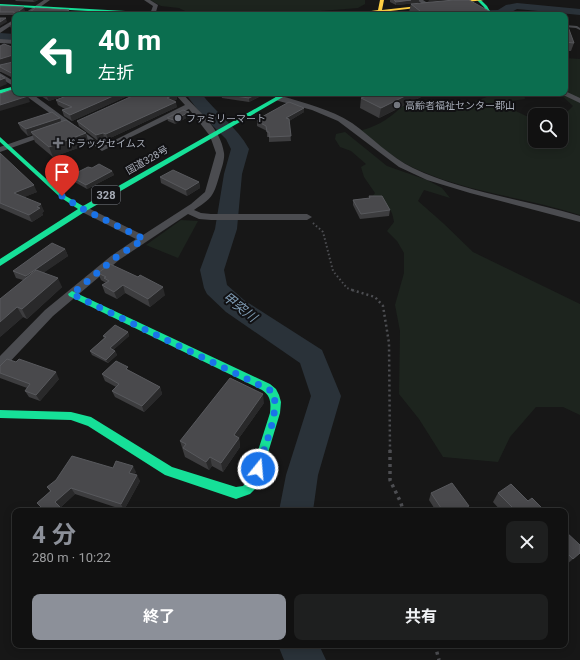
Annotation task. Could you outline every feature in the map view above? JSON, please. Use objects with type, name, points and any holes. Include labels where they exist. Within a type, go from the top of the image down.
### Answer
[{"type":"main road","points":[[379,12],[382,0]]},
{"type":"main road","points":[[478,0],[489,12]]},
{"type":"main road","points":[[386,12],[482,0]]},
{"type":"main road","points":[[0,5],[119,12]]},
{"type":"main road","points":[[0,92],[12,88]]},
{"type":"main road","name":"国道328号","points":[[0,263],[83,209],[282,96]]},
{"type":"main road","points":[[0,139],[4,148],[62,196],[83,209]]},
{"type":"main road","points":[[0,414],[70,416],[82,418],[169,470],[236,493],[244,492],[250,488],[254,482],[274,414],[276,402],[272,391],[72,294]]},
{"type":"street","points":[[29,12],[47,0]]},
{"type":"street","points":[[148,0],[156,6],[153,12]]},
{"type":"street","points":[[420,0],[429,6]]},
{"type":"street","points":[[8,19],[12,20]]},
{"type":"street","points":[[0,31],[12,22]]},
{"type":"street","points":[[0,31],[8,31]]},
{"type":"street","points":[[0,41],[12,42]]},
{"type":"street","points":[[0,75],[12,85]]},
{"type":"street","points":[[568,95],[580,101]]},
{"type":"street","points":[[32,96],[49,105],[67,127],[102,149],[188,106]]},
{"type":"street","points":[[0,364],[44,319],[115,258],[208,196],[220,154],[214,134],[180,96]]},
{"type":"street","points":[[278,98],[319,110],[338,118],[396,162],[435,180],[580,219]]},
{"type":"street","points":[[4,148],[67,127]]},
{"type":"street","points":[[83,209],[144,239]]},
{"type":"street","points":[[187,210],[198,216],[211,217],[307,217]]},
{"type":"lane","points":[[568,26],[577,27],[580,29]]},
{"type":"path","points":[[307,217],[323,232],[333,271],[347,288],[376,297],[383,306],[389,343],[390,480],[402,508]]},
{"type":"path","points":[[436,648],[439,660]]},
{"type":"shaded area","points":[[150,0],[365,0],[365,4],[358,8],[308,12],[206,12],[185,11],[179,8],[161,6]]},
{"type":"shaded area","points":[[568,58],[580,59],[580,215],[558,208],[491,193],[447,181],[425,173],[404,163],[359,131],[383,122],[403,106],[441,112],[458,108],[489,96],[524,96],[525,99],[498,103],[528,117],[528,148],[568,148],[568,111],[573,106],[562,96],[568,96]]},
{"type":"shaded area","points":[[345,132],[387,166],[427,180],[442,188],[450,198],[424,190],[418,201],[473,252],[580,304],[580,415],[563,407],[536,407],[510,437],[498,462],[443,457],[419,419],[399,394],[400,331],[395,305],[404,273],[404,253],[397,241],[387,231],[394,222],[392,212],[384,204],[371,198],[375,193],[364,177],[361,167],[366,164],[351,151],[340,147],[335,139],[336,134]]},
{"type":"shaded area","points":[[181,220],[198,221],[178,258],[146,245]]},
{"type":"building","points":[[394,0],[411,0],[396,2]]},
{"type":"building","points":[[469,0],[491,12],[421,12],[411,4]]},
{"type":"building","points":[[0,6],[24,7],[19,11],[20,12],[0,12]]},
{"type":"building","points":[[35,8],[69,10],[66,12],[30,12]]},
{"type":"building","points":[[0,18],[6,18],[0,22]]},
{"type":"building","points":[[568,27],[574,43],[568,42]]},
{"type":"building","points":[[4,44],[12,47],[12,55],[0,59],[0,46]]},
{"type":"building","points":[[12,62],[12,73],[0,67],[0,65]]},
{"type":"building","points":[[0,75],[5,78],[0,80]]},
{"type":"building","points":[[12,90],[12,96],[28,96],[0,105],[0,94]]},
{"type":"building","points":[[66,96],[113,96],[70,115],[62,110],[72,107],[56,100]]},
{"type":"building","points":[[132,96],[172,96],[167,98],[176,102],[106,134],[103,133],[96,135],[77,121]]},
{"type":"building","points":[[235,96],[253,96],[249,98]]},
{"type":"building","points":[[367,96],[405,96],[381,108],[361,98]]},
{"type":"building","points":[[289,102],[304,108],[286,118],[289,119],[291,136],[269,137],[269,132],[267,132],[266,126],[257,121]]},
{"type":"building","points":[[183,110],[189,112],[174,120],[167,118]]},
{"type":"building","points":[[52,112],[60,118],[26,129],[18,123]]},
{"type":"building","points":[[66,120],[86,133],[49,147],[31,132]]},
{"type":"building","points":[[0,153],[34,185],[14,193],[41,204],[37,207],[40,208],[29,215],[0,203]]},
{"type":"building","points":[[99,164],[112,171],[86,185],[70,176],[88,167],[92,168]]},
{"type":"building","points":[[173,170],[199,182],[186,190],[160,177]]},
{"type":"building","points":[[369,196],[382,196],[390,210],[361,214],[353,200],[370,198]]},
{"type":"building","points":[[52,243],[65,249],[26,276],[13,271]]},
{"type":"building","points":[[110,264],[138,277],[140,275],[163,287],[148,299],[123,285],[114,292],[102,285],[109,281],[104,278],[106,277],[98,273]]},
{"type":"building","points":[[36,270],[58,278],[22,309],[17,307],[0,322],[0,299]]},
{"type":"building","points":[[115,325],[128,332],[110,348],[115,351],[106,360],[90,351],[106,337],[103,336]]},
{"type":"building","points":[[7,359],[16,362],[19,359],[56,372],[36,395],[25,391],[30,384],[0,373],[0,366]]},
{"type":"building","points":[[116,361],[128,367],[126,369],[160,387],[142,406],[112,391],[119,384],[102,374]]},
{"type":"building","points":[[230,378],[263,394],[234,435],[239,438],[221,463],[210,457],[206,462],[183,448],[186,444],[180,441]]},
{"type":"building","points":[[72,456],[113,468],[116,461],[133,466],[129,473],[137,475],[121,504],[71,488],[55,502],[60,507],[59,508],[42,508],[37,503],[51,491],[47,487],[56,480]]},
{"type":"building","points":[[452,483],[469,506],[465,508],[441,508],[431,493]]},
{"type":"building","points":[[511,484],[528,501],[532,498],[542,508],[513,508],[498,493]]},
{"type":"building","points":[[568,534],[580,545],[580,553],[573,559],[568,554]]},
{"type":"waterway","points":[[504,12],[510,7],[517,6],[580,12]]},
{"type":"waterway","name":"甲突川","points":[[0,37],[12,38]]},
{"type":"waterway","name":"甲突川","points":[[195,96],[206,110],[234,137],[240,149],[233,174],[226,229],[212,270],[216,288],[235,306],[312,357],[326,396],[302,475],[296,508]]},
{"type":"waterway","name":"甲突川","points":[[299,648],[305,660]]},
{"type":"traffic: fast","points":[[479,0],[488,12]]},
{"type":"traffic: fast","points":[[0,5],[125,12]]},
{"type":"traffic: fast","points":[[0,92],[12,89]]},
{"type":"traffic: fast","points":[[0,263],[83,209],[282,96]]},
{"type":"traffic: fast","points":[[0,139],[62,196],[83,209]]},
{"type":"traffic: fast","points":[[0,414],[71,416],[91,422],[169,471],[236,493],[246,490],[254,482],[275,413],[275,398],[270,389],[72,294]]},
{"type":"traffic: slow","points":[[380,12],[382,0]]},
{"type":"traffic: slow","points":[[373,12],[482,0]]},
{"type":"place","name":"高齢者福祉センター郡山","points":[[397,105]]},
{"type":"place","name":"ファミリーマート","points":[[178,118]]},
{"type":"place","name":"ドラッグセイムス","points":[[58,143]]},
{"type":"route","points":[[62,196],[83,209],[144,239],[115,258],[72,294],[272,391],[276,402],[274,414],[258,469]]}]
